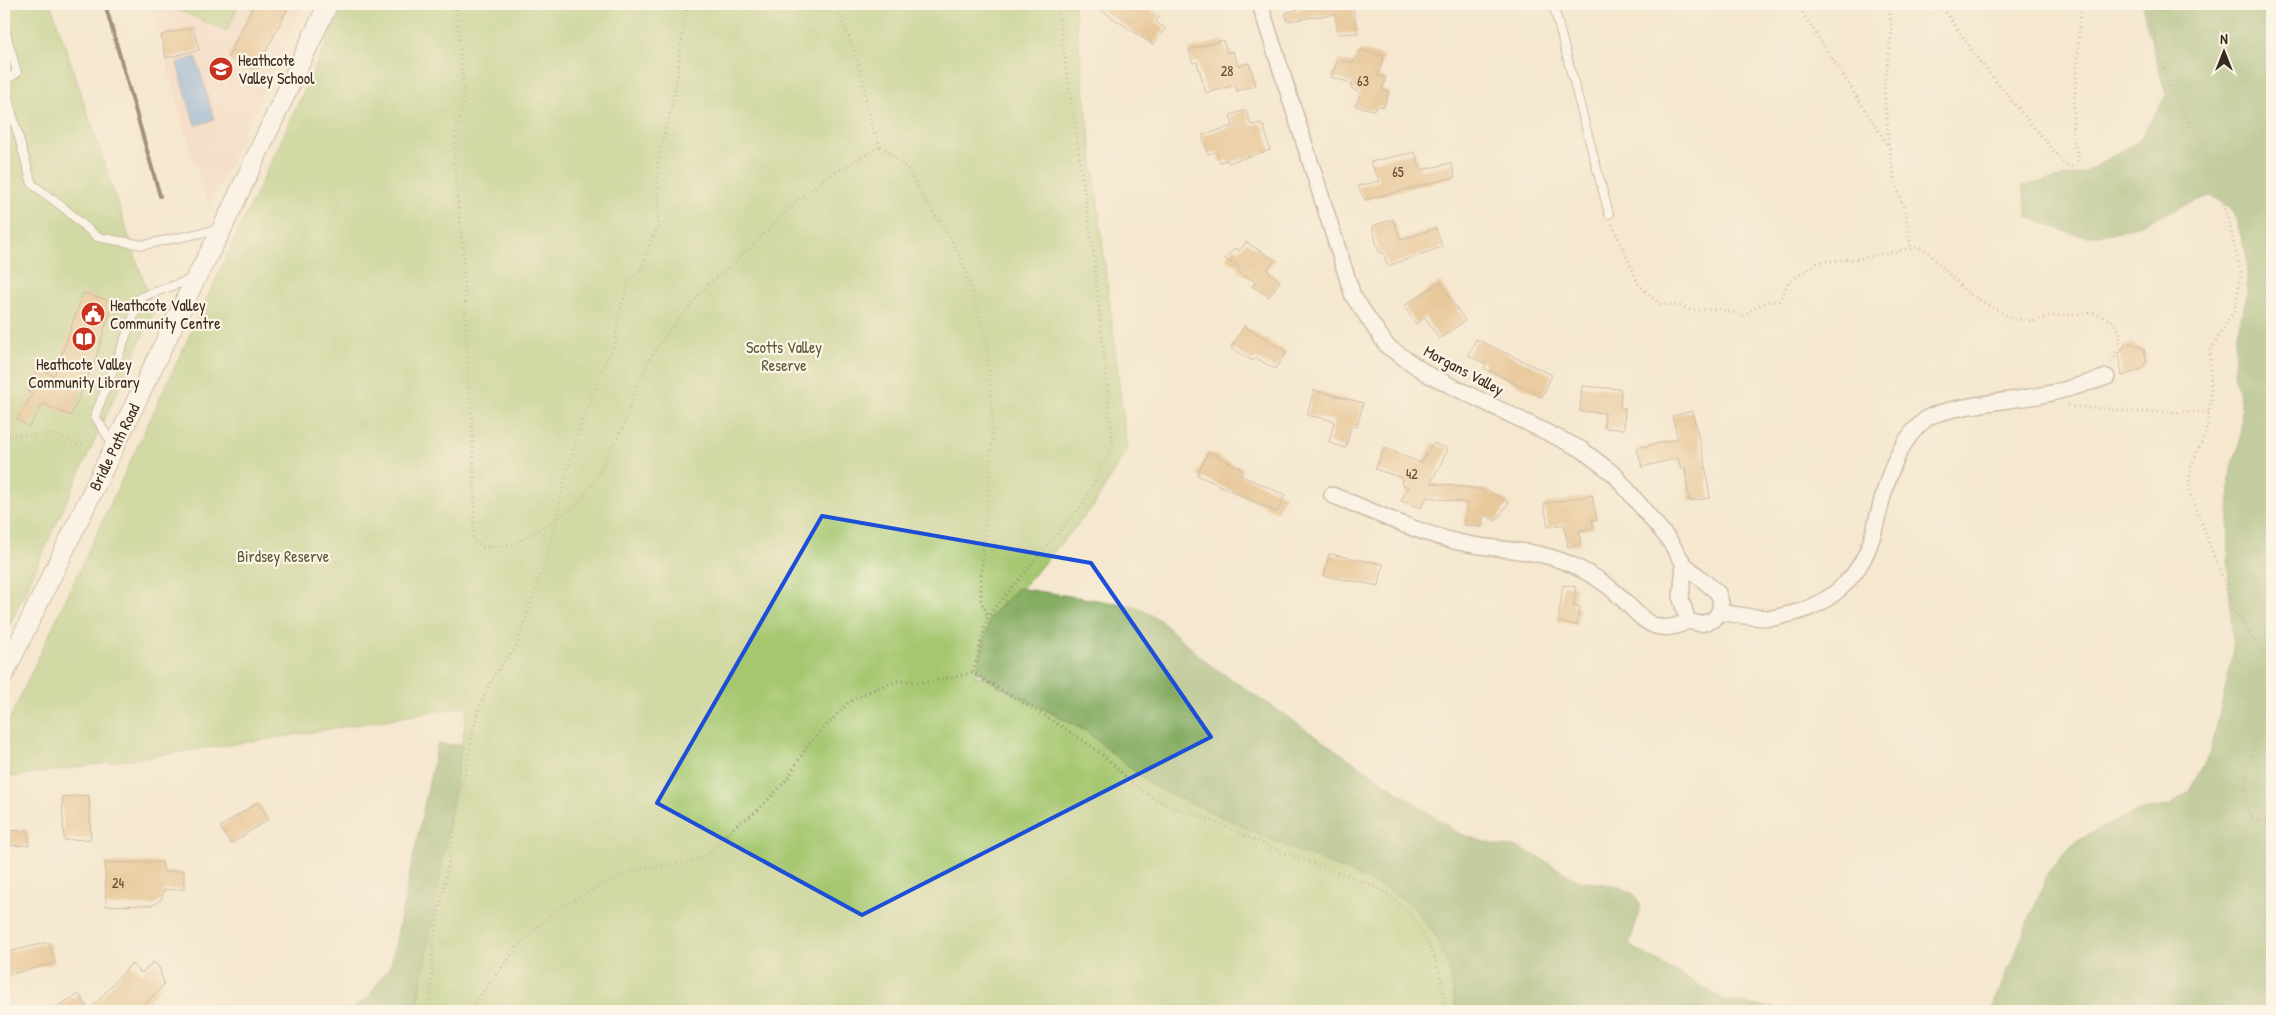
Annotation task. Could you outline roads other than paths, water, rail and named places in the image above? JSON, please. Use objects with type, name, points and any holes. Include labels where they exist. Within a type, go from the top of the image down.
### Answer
[{"type":"street","name":"Bridle Path Road","points":[[4,674],[196,278],[222,229],[328,4]]},
{"type":"street","name":"Morgans Valley","points":[[1260,4],[1353,296],[1388,346],[1427,374],[1581,448],[1615,474],[1669,540],[1684,564],[1718,593],[1721,602],[1719,612]]},
{"type":"street","points":[[1332,496],[1456,542],[1549,555],[1580,569],[1614,591],[1640,617],[1658,627],[1674,628],[1688,621],[1701,624],[1713,620],[1719,612],[1773,618],[1816,606],[1840,589],[1854,574],[1868,550],[1883,493],[1899,453],[1916,430],[1928,418],[1957,410],[2037,396],[2107,377]]},
{"type":"street","points":[[1684,564],[1681,599],[1688,621]]},
{"type":"lane","points":[[1553,4],[1609,214]]},
{"type":"lane","points":[[4,26],[17,73],[4,83],[32,184],[64,208],[97,237],[143,245],[222,229]]},
{"type":"lane","points":[[114,447],[95,416],[141,297],[196,278]]},
{"type":"water","points":[[196,57],[214,120],[195,125],[177,63]]},
{"type":"railway","points":[[105,4],[160,196]]},
{"type":"place","name":"Heathcote Valley School","points":[[221,69]]},
{"type":"place","name":"Heathcote Valley Community Centre","points":[[93,314]]},
{"type":"place","name":"Heathcote Valley Community Library","points":[[84,339]]},
{"type":"park label","name":"Scotts Valley Reserve","points":[[784,356]]},
{"type":"park label","name":"Birdsey Reserve","points":[[283,556]]}]
